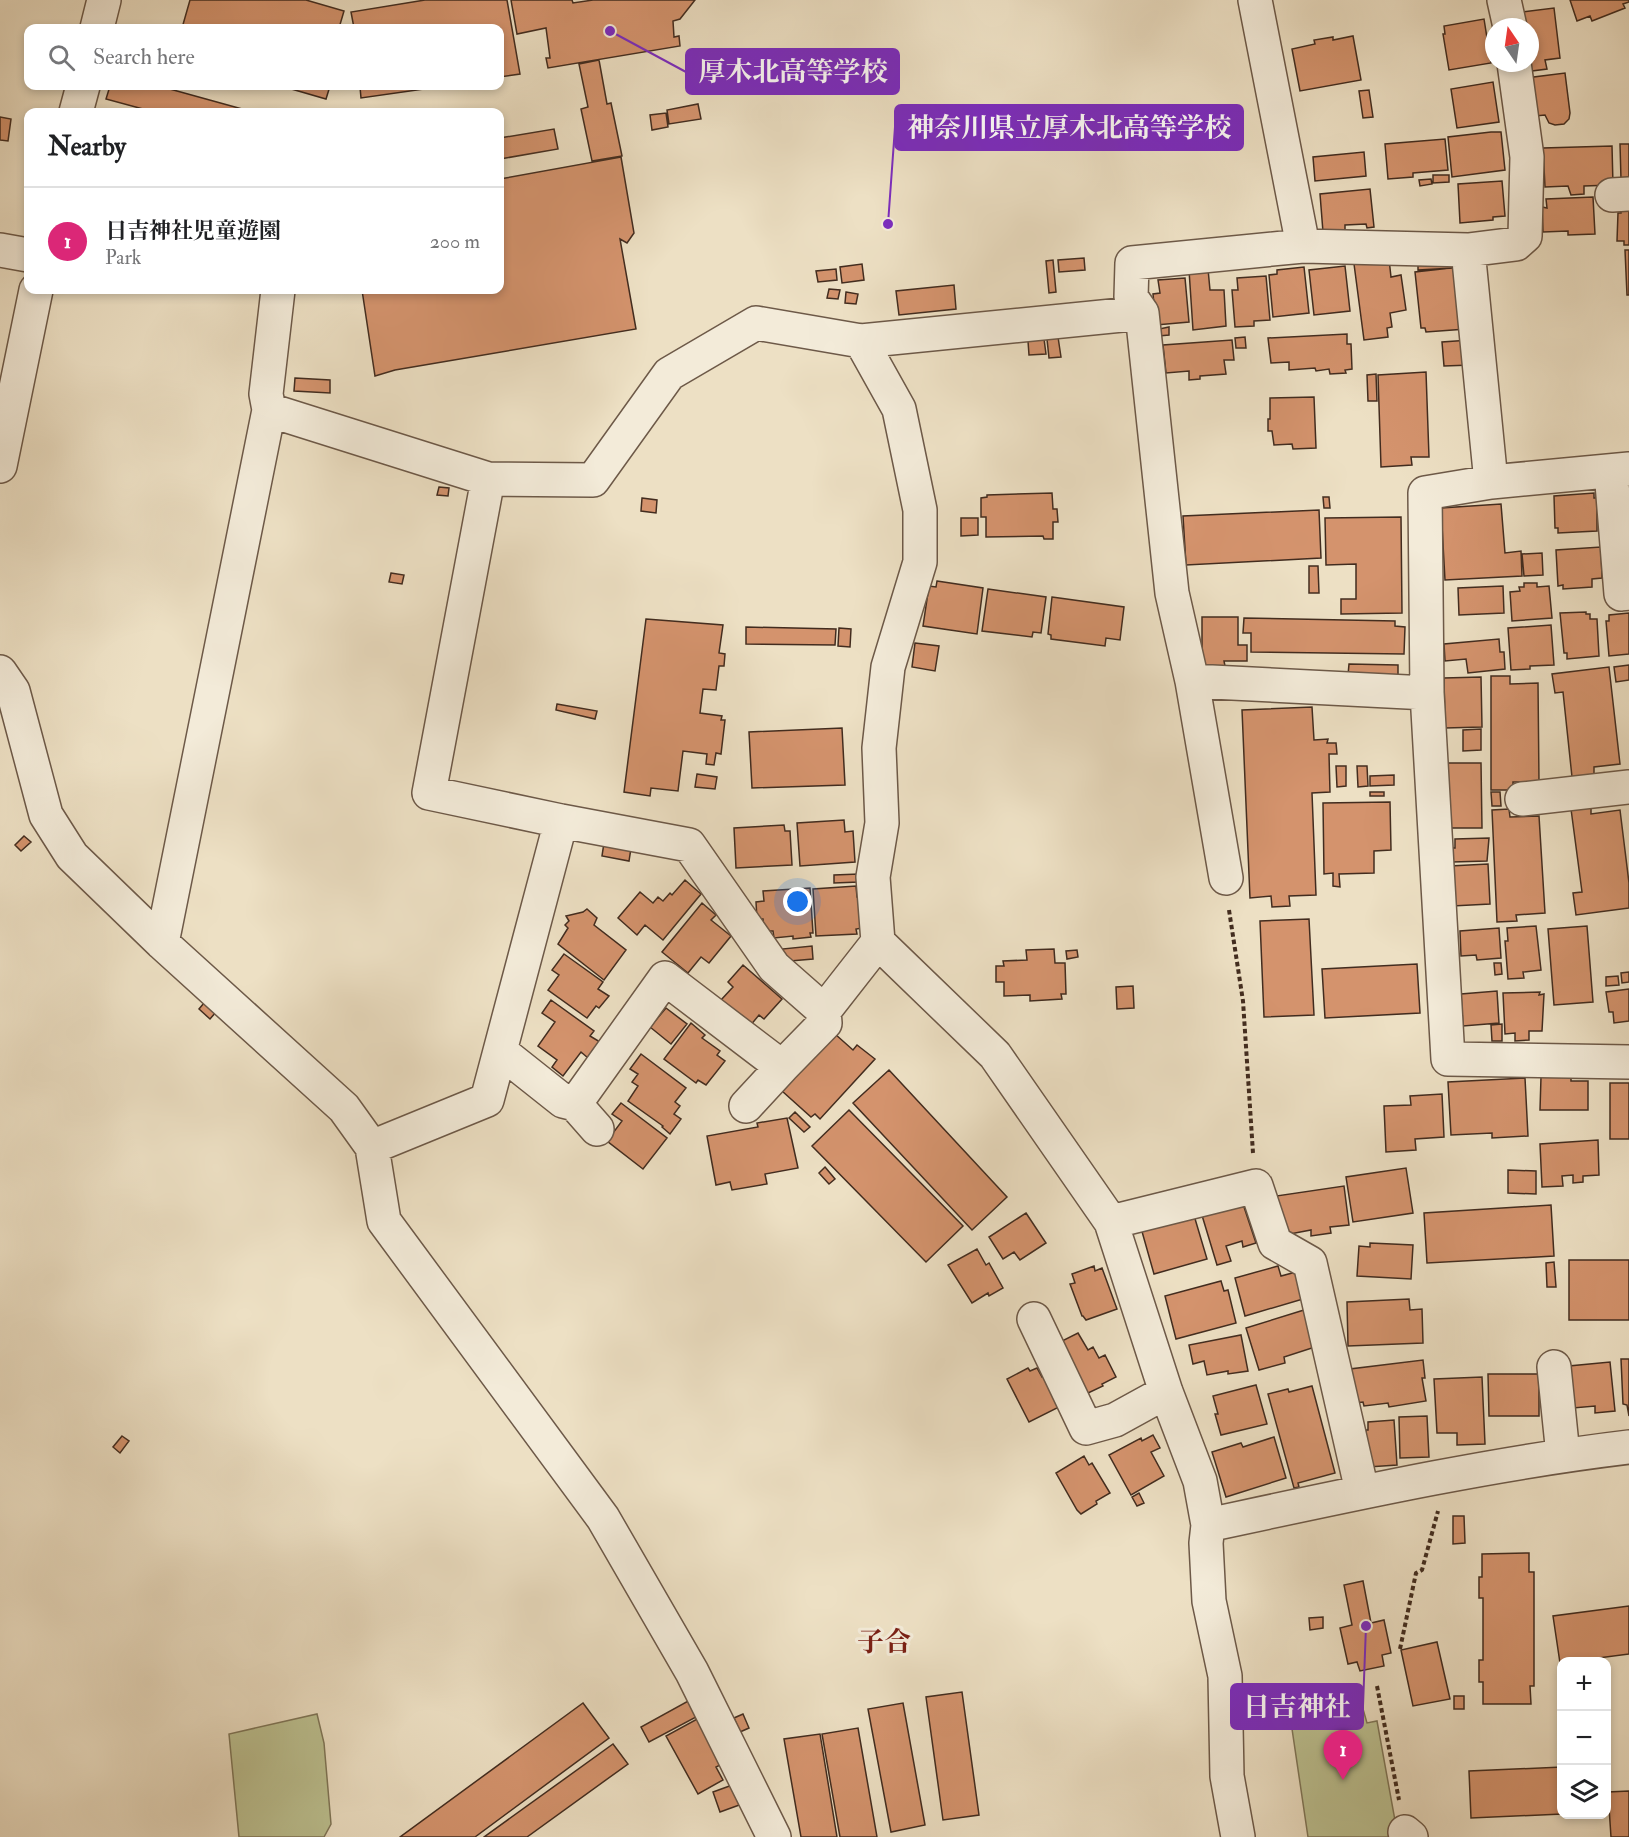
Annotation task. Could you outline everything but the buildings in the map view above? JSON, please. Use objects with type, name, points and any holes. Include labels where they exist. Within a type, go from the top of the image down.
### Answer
[{"type":"street","points":[[98,24],[104,0]]},
{"type":"street","points":[[1255,0],[1303,246]]},
{"type":"street","points":[[1504,0],[1508,18]]},
{"type":"street","points":[[1226,878],[1192,681],[1172,593],[1142,313],[1131,297],[1132,263],[1303,246],[1468,250],[1516,244],[1525,236],[1527,157],[1515,72]]},
{"type":"street","points":[[77,108],[82,90]]},
{"type":"street","points":[[0,250],[24,254]]},
{"type":"street","points":[[1468,250],[1491,482]]},
{"type":"street","points":[[0,466],[35,294]]},
{"type":"street","points":[[162,943],[269,410],[266,394],[278,294]]},
{"type":"street","points":[[269,410],[488,479],[593,480],[669,374],[756,323],[861,341],[1142,313]]},
{"type":"street","points":[[861,341],[899,409],[920,510],[920,562],[888,667],[879,748],[882,823],[873,877],[878,942],[995,1055],[1111,1222],[1167,1392],[1200,1481],[1208,1525],[1206,1543],[1209,1601],[1225,1676],[1227,1776],[1238,1837]]},
{"type":"street","points":[[1629,593],[1621,594],[1620,470],[1491,482],[1425,493],[1427,693],[1448,1059],[1629,1062]]},
{"type":"street","points":[[488,479],[429,793],[689,845],[774,967],[824,1011]]},
{"type":"street","points":[[0,672],[13,691],[46,815],[72,856],[162,943],[344,1108],[372,1147],[384,1221],[603,1518],[692,1672],[774,1837]]},
{"type":"street","points":[[1192,681],[1427,693]]},
{"type":"street","points":[[1522,799],[1629,787]]},
{"type":"street","points":[[372,1147],[487,1100],[561,821]]},
{"type":"street","points":[[746,1106],[825,1023],[824,1011],[878,942]]},
{"type":"street","points":[[575,1104],[656,968],[782,1067]]},
{"type":"street","points":[[500,1051],[562,1101],[575,1104],[597,1129]]},
{"type":"street","points":[[1111,1222],[1256,1186],[1275,1243],[1310,1263],[1362,1491]]},
{"type":"street","points":[[1033,1341],[1086,1428],[1115,1420],[1167,1392]]},
{"type":"street","points":[[1554,1367],[1563,1455]]},
{"type":"street","points":[[1208,1525],[1437,1477],[1563,1455],[1629,1447]]},
{"type":"path","points":[[1226,878],[1243,1001],[1256,1186]]},
{"type":"path","points":[[1400,1649],[1416,1573],[1422,1570],[1439,1508],[1437,1477]]},
{"type":"path","points":[[1377,1686],[1408,1835]]},
{"type":"green space","points":[[1363,1709],[1367,1723],[1377,1721],[1398,1837],[1308,1837],[1291,1722]]},
{"type":"green space","points":[[317,1714],[324,1743],[331,1824],[324,1837],[239,1837],[229,1734]]},
{"type":"place","name":"厚木北高等学校","points":[[610,31]]},
{"type":"place","name":"神奈川県立厚木北高等学校","points":[[888,224]]},
{"type":"place","name":"日吉神社","points":[[1366,1626]]},
{"type":"place","name":"日吉神社児童遊園","points":[[1343,1780]]},
{"type":"district","name":"子合","points":[[884,1642]]}]
